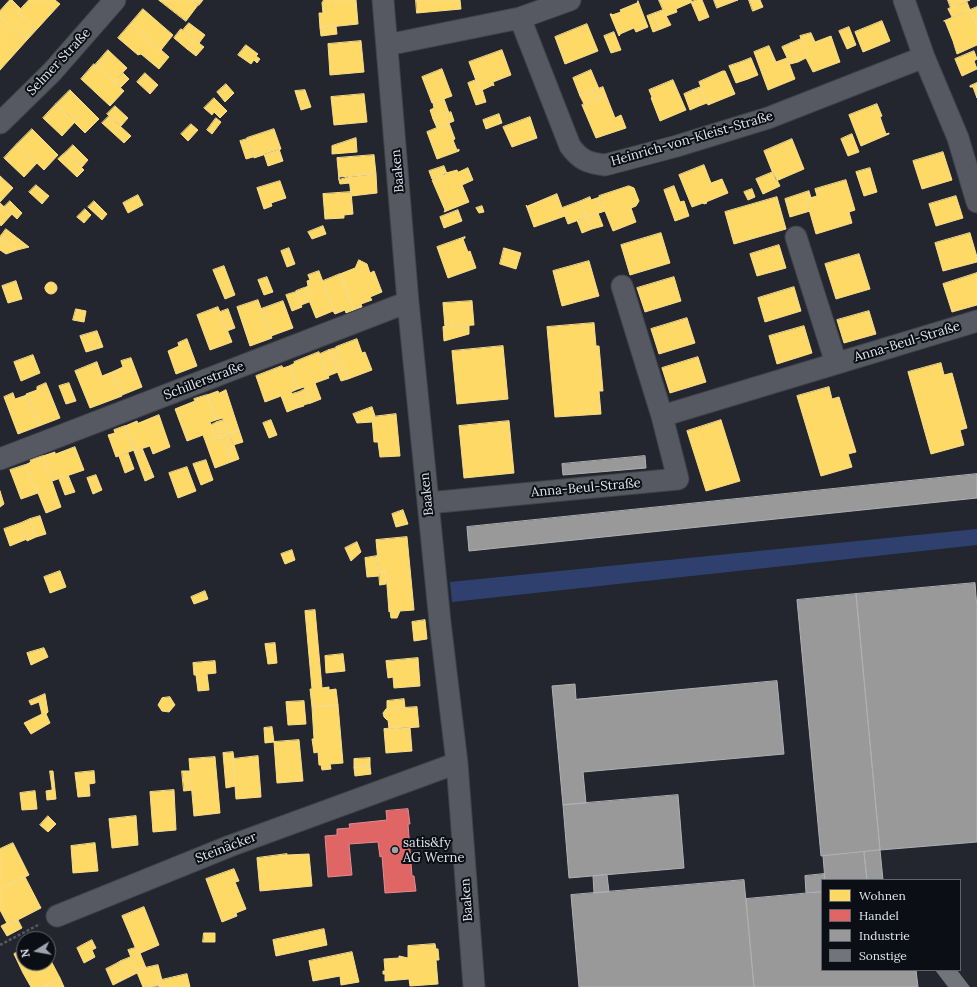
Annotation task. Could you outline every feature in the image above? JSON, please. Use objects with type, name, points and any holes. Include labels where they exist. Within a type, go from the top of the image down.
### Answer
[{"type":"street","name":"Selmer Straße","points":[[0,123],[52,72],[115,0]]},
{"type":"street","name":"Baaken","points":[[383,0],[408,302],[440,622],[457,763],[474,987]]},
{"type":"street","points":[[387,45],[520,18],[570,0]]},
{"type":"street","points":[[904,0],[924,57],[958,138],[977,202]]},
{"type":"street","name":"Heinrich-von-Kleist-Straße","points":[[520,18],[570,146],[576,155],[594,164],[605,165],[677,146],[768,118],[924,57]]},
{"type":"street","name":"Anna-Beul-Straße","points":[[796,237],[836,363]]},
{"type":"street","name":"Anna-Beul-Straße","points":[[428,503],[678,479],[662,416],[622,286]]},
{"type":"street","name":"Schillerstraße","points":[[0,459],[408,302]]},
{"type":"street","name":"Anna-Beul-Straße","points":[[662,416],[977,321]]},
{"type":"street","name":"Steinäcker","points":[[57,916],[230,846],[457,763]]},
{"type":"path","points":[[0,945],[57,916]]},
{"type":"shaded area","points":[[977,529],[977,545],[452,602],[450,582]]},
{"type":"building: Wohnen","points":[[10,0],[12,0],[21,9],[18,12],[35,27],[25,38],[0,16],[0,11]]},
{"type":"building: Wohnen","points":[[29,0],[55,0],[60,4],[27,40],[25,38],[35,27],[18,12]]},
{"type":"building: Wohnen","points":[[159,0],[192,0],[198,5],[186,21]]},
{"type":"building: Wohnen","points":[[192,0],[203,0],[199,5]]},
{"type":"building: Wohnen","points":[[324,0],[356,0],[358,24],[320,28],[319,13],[323,13],[322,3]]},
{"type":"building: Wohnen","points":[[416,0],[460,0],[461,9],[417,13]]},
{"type":"building: Wohnen","points":[[659,0],[691,0],[692,2],[676,9],[677,12],[666,16]]},
{"type":"building: Wohnen","points":[[702,0],[709,17],[699,21],[691,2]]},
{"type":"building: Wohnen","points":[[714,0],[738,0],[717,8]]},
{"type":"building: Wohnen","points":[[749,0],[760,0],[763,7],[753,11]]},
{"type":"building: Wohnen","points":[[948,0],[970,0],[951,8]]},
{"type":"building: Wohnen","points":[[638,1],[648,27],[636,32],[634,28],[620,34],[619,36],[610,14],[612,15],[621,12],[620,10],[637,3]]},
{"type":"building: Wohnen","points":[[967,2],[970,10],[952,17],[948,9]]},
{"type":"building: Wohnen","points":[[977,7],[977,26],[970,10]]},
{"type":"building: Wohnen","points":[[143,9],[173,35],[161,50],[131,23]]},
{"type":"building: Wohnen","points":[[663,10],[671,25],[661,29],[655,13]]},
{"type":"building: Wohnen","points":[[970,10],[977,26],[977,45],[957,54],[944,21]]},
{"type":"building: Wohnen","points":[[655,13],[661,29],[653,32],[647,16]]},
{"type":"building: Wohnen","points":[[0,16],[27,40],[0,70]]},
{"type":"building: Wohnen","points":[[882,21],[890,41],[863,52],[855,32]]},
{"type":"building: Wohnen","points":[[131,23],[169,57],[159,69],[141,54],[138,55],[118,38]]},
{"type":"building: Wohnen","points":[[189,23],[205,35],[199,43],[183,30]]},
{"type":"building: Wohnen","points":[[587,24],[598,51],[565,64],[555,37]]},
{"type":"building: Wohnen","points":[[336,26],[337,34],[321,36],[320,28]]},
{"type":"building: Wohnen","points":[[849,27],[856,45],[847,49],[839,31]]},
{"type":"building: Wohnen","points":[[181,29],[195,40],[187,49],[174,38]]},
{"type":"building: Wohnen","points":[[614,32],[621,50],[611,53],[604,36]]},
{"type":"building: Wohnen","points":[[811,33],[815,42],[831,36],[840,62],[813,72],[806,58],[808,57],[800,36]]},
{"type":"building: Wohnen","points":[[801,39],[808,57],[798,62],[791,43]]},
{"type":"building: Wohnen","points":[[195,40],[204,47],[196,56],[187,49]]},
{"type":"building: Wohnen","points":[[361,41],[364,72],[330,75],[328,44]]},
{"type":"building: Wohnen","points":[[791,43],[798,62],[790,64],[782,47]]},
{"type":"building: Wohnen","points":[[246,45],[258,54],[256,56],[260,59],[257,63],[254,60],[251,64],[238,55]]},
{"type":"building: Wohnen","points":[[769,46],[776,62],[787,58],[795,79],[768,90],[754,52]]},
{"type":"building: Wohnen","points":[[108,50],[127,68],[114,82],[95,65]]},
{"type":"building: Wohnen","points":[[502,50],[511,75],[493,82],[494,86],[493,85],[480,91],[469,62]]},
{"type":"building: Wohnen","points":[[974,51],[977,59],[974,61],[977,69],[962,76],[955,59]]},
{"type":"building: Wohnen","points":[[751,58],[758,75],[748,79],[741,62]]},
{"type":"building: Wohnen","points":[[741,62],[748,79],[736,83],[729,66]]},
{"type":"building: Wohnen","points":[[94,64],[124,91],[110,106],[81,79]]},
{"type":"building: Wohnen","points":[[442,69],[452,96],[432,103],[422,77]]},
{"type":"building: Wohnen","points":[[591,70],[599,89],[580,96],[573,78]]},
{"type":"building: Wohnen","points":[[725,71],[735,94],[708,105],[699,82]]},
{"type":"building: Wohnen","points":[[123,73],[129,79],[120,88],[114,82]]},
{"type":"building: Wohnen","points":[[145,73],[158,85],[150,94],[137,82]]},
{"type":"building: Wohnen","points":[[476,80],[480,91],[482,89],[486,102],[476,105],[468,83]]},
{"type":"building: Wohnen","points":[[673,80],[686,110],[660,121],[649,90]]},
{"type":"building: Wohnen","points":[[977,83],[977,98],[973,87],[970,86]]},
{"type":"building: Wohnen","points":[[226,84],[234,93],[225,102],[217,92]]},
{"type":"building: Wohnen","points":[[603,87],[606,95],[584,104],[580,96]]},
{"type":"building: Wohnen","points":[[701,87],[707,103],[699,106],[693,90]]},
{"type":"building: Wohnen","points":[[70,90],[99,119],[85,133],[56,104]]},
{"type":"building: Wohnen","points":[[305,90],[311,107],[301,110],[295,91]]},
{"type":"building: Wohnen","points":[[693,90],[699,106],[690,110],[684,94]]},
{"type":"building: Wohnen","points":[[364,94],[367,122],[334,125],[331,97]]},
{"type":"building: Wohnen","points":[[606,95],[615,118],[621,115],[626,128],[596,138],[582,105]]},
{"type":"building: Wohnen","points":[[214,98],[227,111],[220,118],[214,112],[212,115],[204,108]]},
{"type":"building: Wohnen","points":[[444,99],[449,113],[433,119],[430,110],[434,108],[433,103]]},
{"type":"building: Wohnen","points":[[56,104],[75,122],[62,136],[43,118]]},
{"type":"building: Wohnen","points":[[877,104],[882,116],[880,117],[886,134],[889,134],[861,146],[849,115]]},
{"type":"building: Wohnen","points":[[115,106],[128,118],[121,126],[107,114]]},
{"type":"building: Wohnen","points":[[451,112],[454,121],[437,128],[433,119]]},
{"type":"building: Wohnen","points":[[499,114],[502,123],[486,129],[483,120]]},
{"type":"building: Wohnen","points":[[109,116],[131,136],[124,143],[102,123]]},
{"type":"building: Wohnen","points":[[530,117],[537,138],[512,147],[503,127]]},
{"type":"building: Wohnen","points":[[216,118],[221,122],[212,134],[207,130]]},
{"type":"building: Wohnen","points":[[449,123],[455,139],[453,140],[457,150],[459,149],[459,151],[437,159],[427,132]]},
{"type":"building: Wohnen","points":[[191,124],[198,130],[188,141],[181,134]]},
{"type":"building: Wohnen","points":[[32,129],[58,155],[44,170],[17,144]]},
{"type":"building: Wohnen","points":[[274,129],[281,149],[254,158],[247,138]]},
{"type":"building: Wohnen","points":[[852,134],[859,152],[848,156],[841,139]]},
{"type":"building: Wohnen","points":[[356,138],[357,152],[332,154],[332,146]]},
{"type":"building: Wohnen","points":[[247,139],[253,157],[246,159],[240,141]]},
{"type":"building: Wohnen","points":[[792,139],[804,169],[776,181],[764,151]]},
{"type":"building: Wohnen","points":[[17,144],[37,163],[24,177],[4,158]]},
{"type":"building: Wohnen","points":[[73,145],[88,160],[82,167],[66,152]]},
{"type":"building: Wohnen","points":[[279,149],[283,161],[268,166],[264,154]]},
{"type":"building: Wohnen","points":[[66,152],[84,170],[77,177],[58,159]]},
{"type":"building: Wohnen","points":[[943,152],[952,180],[922,189],[913,161]]},
{"type":"building: Wohnen","points":[[374,155],[376,174],[339,177],[339,180],[337,158]]},
{"type":"building: Wohnen","points":[[704,165],[711,183],[722,179],[728,193],[706,202],[707,203],[692,207],[679,175]]},
{"type":"building: Wohnen","points":[[444,166],[447,174],[432,179],[429,171]]},
{"type":"building: Wohnen","points":[[468,168],[473,180],[462,185],[469,202],[444,212],[445,210],[432,180],[446,173],[457,170],[458,172]]},
{"type":"building: Wohnen","points":[[870,168],[877,192],[864,196],[856,172]]},
{"type":"building: Wohnen","points":[[773,172],[780,186],[763,194],[756,179]]},
{"type":"building: Wohnen","points":[[376,174],[377,193],[351,196],[349,177]]},
{"type":"building: Wohnen","points":[[0,176],[13,188],[0,202]]},
{"type":"building: Wohnen","points":[[349,177],[350,183],[340,184],[339,180]]},
{"type":"building: Wohnen","points":[[846,180],[855,210],[849,212],[852,223],[816,234],[806,199],[817,196],[815,189]]},
{"type":"building: Wohnen","points":[[280,181],[286,198],[271,203],[272,206],[264,209],[257,188]]},
{"type":"building: Wohnen","points":[[36,185],[49,196],[42,204],[29,192]]},
{"type":"building: Wohnen","points":[[629,186],[634,188],[639,201],[636,206],[631,208],[636,222],[613,231],[599,196]]},
{"type":"building: Wohnen","points":[[674,186],[680,202],[684,201],[689,216],[675,221],[664,190]]},
{"type":"building: Wohnen","points":[[752,189],[755,197],[748,200],[744,192]]},
{"type":"building: Wohnen","points":[[809,191],[811,198],[806,199],[810,211],[790,217],[785,199]]},
{"type":"building: Wohnen","points":[[351,192],[353,214],[344,215],[344,218],[325,219],[323,194]]},
{"type":"building: Wohnen","points":[[557,194],[565,216],[534,227],[526,205],[527,206]]},
{"type":"building: Wohnen","points":[[138,195],[143,205],[128,213],[123,203]]},
{"type":"building: Wohnen","points":[[956,196],[963,218],[936,226],[929,204]]},
{"type":"building: Wohnen","points":[[590,197],[591,200],[600,197],[605,211],[587,217],[581,201]]},
{"type":"building: Wohnen","points":[[777,197],[786,229],[734,244],[725,212]]},
{"type":"building: Wohnen","points":[[10,201],[22,213],[17,219],[4,207]]},
{"type":"building: Wohnen","points":[[94,201],[107,214],[102,220],[88,207]]},
{"type":"building: Wohnen","points":[[581,201],[587,217],[568,224],[562,208]]},
{"type":"building: Wohnen","points":[[0,203],[12,214],[1,226],[0,224]]},
{"type":"building: Wohnen","points":[[482,206],[484,212],[479,213],[476,208]]},
{"type":"building: Wohnen","points":[[85,209],[91,215],[84,223],[77,217]]},
{"type":"building: Wohnen","points":[[458,210],[462,221],[444,228],[440,217]]},
{"type":"building: Wohnen","points":[[598,213],[603,226],[592,229],[587,217]]},
{"type":"building: Wohnen","points":[[587,217],[592,229],[582,233],[577,220]]},
{"type":"building: Wohnen","points":[[323,226],[326,234],[312,239],[308,232]]},
{"type":"building: Wohnen","points":[[6,229],[29,247],[17,250],[0,237]]},
{"type":"building: Wohnen","points":[[661,233],[670,263],[630,275],[621,245]]},
{"type":"building: Wohnen","points":[[970,233],[977,262],[943,271],[935,243]]},
{"type":"building: Wohnen","points":[[0,237],[17,250],[6,254],[0,250]]},
{"type":"building: Wohnen","points":[[465,237],[463,239],[468,252],[470,251],[476,268],[448,278],[437,247]]},
{"type":"building: Wohnen","points":[[779,245],[786,268],[757,276],[750,254]]},
{"type":"building: Wohnen","points":[[289,248],[295,264],[287,267],[281,251]]},
{"type":"building: Wohnen","points":[[504,248],[521,253],[516,269],[500,264]]},
{"type":"building: Wohnen","points":[[859,254],[870,289],[836,299],[825,264]]},
{"type":"building: Wohnen","points":[[359,260],[367,264],[370,273],[374,271],[382,292],[370,297],[372,300],[361,304],[362,307],[354,310],[340,274],[355,268]]},
{"type":"building: Wohnen","points":[[589,261],[599,296],[562,306],[553,271]]},
{"type":"building: Wohnen","points":[[224,266],[235,295],[225,299],[213,270]]},
{"type":"building: Wohnen","points":[[319,271],[335,314],[333,311],[316,318],[304,288],[308,286],[307,281],[310,280],[308,275]]},
{"type":"building: Wohnen","points":[[977,273],[977,305],[952,312],[943,284]]},
{"type":"building: Wohnen","points":[[340,274],[354,310],[346,313],[345,310],[335,314],[323,281]]},
{"type":"building: Wohnen","points":[[267,277],[273,292],[264,295],[258,280]]},
{"type":"building: Wohnen","points":[[674,277],[681,301],[645,312],[637,288]]},
{"type":"building: Wohnen","points":[[16,281],[22,299],[8,303],[2,286]]},
{"type":"building: Wohnen","points":[[49,282],[53,282],[57,288],[53,294],[49,294],[45,290],[45,286]]},
{"type":"building: Wohnen","points":[[794,287],[801,311],[765,322],[758,298]]},
{"type":"building: Wohnen","points":[[304,288],[309,302],[301,305],[296,291]]},
{"type":"building: Wohnen","points":[[296,292],[302,307],[292,311],[286,295]]},
{"type":"building: Wohnen","points":[[258,300],[272,338],[250,346],[237,307]]},
{"type":"building: Wohnen","points":[[283,301],[293,328],[271,336],[261,309]]},
{"type":"building: Wohnen","points":[[472,301],[474,325],[445,327],[443,303]]},
{"type":"building: Wohnen","points":[[218,307],[232,342],[210,350],[197,315]]},
{"type":"building: Wohnen","points":[[76,309],[86,311],[84,322],[73,320]]},
{"type":"building: Wohnen","points":[[228,309],[235,328],[227,331],[220,312]]},
{"type":"building: Wohnen","points":[[869,311],[876,334],[844,343],[837,320]]},
{"type":"building: Wohnen","points":[[687,318],[695,343],[659,354],[651,329]]},
{"type":"building: Wohnen","points":[[594,323],[596,346],[599,346],[603,391],[599,391],[601,414],[555,417],[547,327]]},
{"type":"building: Wohnen","points":[[469,325],[469,334],[444,341],[443,327]]},
{"type":"building: Wohnen","points":[[804,326],[812,353],[777,364],[769,336]]},
{"type":"building: Wohnen","points":[[97,331],[103,347],[86,352],[80,336]]},
{"type":"building: Wohnen","points":[[187,339],[197,366],[176,374],[168,351],[179,346],[178,343]]},
{"type":"building: Wohnen","points":[[357,339],[362,353],[365,352],[372,370],[348,379],[336,347]]},
{"type":"building: Wohnen","points":[[503,346],[508,399],[457,404],[452,351]]},
{"type":"building: Wohnen","points":[[336,348],[348,379],[341,381],[329,350]]},
{"type":"building: Wohnen","points":[[329,350],[338,372],[328,376],[320,354]]},
{"type":"building: Wohnen","points":[[319,352],[329,378],[315,383],[321,399],[311,403],[304,387],[298,389],[289,366],[295,363],[294,362]]},
{"type":"building: Wohnen","points":[[33,355],[40,373],[21,381],[14,362]]},
{"type":"building: Wohnen","points":[[698,357],[706,382],[670,393],[662,368]]},
{"type":"building: Wohnen","points":[[131,358],[142,387],[122,395],[112,372],[123,367],[121,361]]},
{"type":"building: Wohnen","points":[[97,362],[102,376],[112,372],[122,396],[90,408],[75,371]]},
{"type":"building: Wohnen","points":[[941,363],[944,375],[952,373],[967,428],[960,430],[964,445],[931,454],[908,372]]},
{"type":"building: Wohnen","points":[[282,366],[283,368],[289,366],[298,389],[291,392],[297,408],[287,412],[281,396],[265,402],[256,376]]},
{"type":"building: Wohnen","points":[[46,383],[60,418],[39,426],[26,394],[37,390],[37,387]]},
{"type":"building: Wohnen","points":[[69,383],[76,401],[66,404],[59,386]]},
{"type":"building: Wohnen","points":[[829,387],[832,399],[839,397],[856,452],[848,454],[852,467],[821,476],[797,396]]},
{"type":"building: Wohnen","points":[[305,389],[311,403],[303,405],[299,392]]},
{"type":"building: Wohnen","points":[[226,390],[239,430],[229,434],[223,418],[216,420],[207,395]]},
{"type":"building: Wohnen","points":[[299,392],[304,406],[297,408],[292,394]]},
{"type":"building: Wohnen","points":[[13,393],[15,399],[27,395],[39,426],[18,434],[4,397]]},
{"type":"building: Wohnen","points":[[207,395],[216,420],[210,422],[216,439],[206,443],[203,435],[187,441],[175,409],[195,401],[194,399]]},
{"type":"building: Wohnen","points":[[372,407],[375,416],[372,417],[372,422],[357,423],[353,414]]},
{"type":"building: Wohnen","points":[[396,414],[400,456],[380,457],[378,442],[374,442],[372,417]]},
{"type":"building: Wohnen","points":[[159,415],[170,447],[153,454],[150,446],[134,451],[125,426]]},
{"type":"building: Wohnen","points":[[223,420],[229,433],[222,436],[217,422]]},
{"type":"building: Wohnen","points":[[271,420],[277,435],[269,438],[263,423]]},
{"type":"building: Wohnen","points":[[721,420],[740,481],[706,491],[687,431]]},
{"type":"building: Wohnen","points":[[509,421],[514,473],[464,478],[459,426]]},
{"type":"building: Wohnen","points":[[217,422],[222,437],[216,439],[211,425]]},
{"type":"building: Wohnen","points":[[125,426],[134,450],[116,457],[108,435],[115,433],[114,430]]},
{"type":"building: Wohnen","points":[[239,430],[243,442],[233,445],[229,434]]},
{"type":"building: Wohnen","points":[[229,433],[239,459],[231,462],[222,436]]},
{"type":"building: Wohnen","points":[[222,437],[231,462],[215,468],[206,443]]},
{"type":"building: Wohnen","points":[[75,447],[84,470],[52,481],[43,456],[55,452],[55,454]]},
{"type":"building: Wohnen","points":[[142,448],[154,477],[145,481],[134,451]]},
{"type":"building: Wohnen","points":[[128,453],[134,469],[125,473],[119,456]]},
{"type":"building: Wohnen","points":[[43,456],[61,507],[46,513],[25,465],[31,462],[30,460]]},
{"type":"building: Wohnen","points":[[206,460],[213,480],[201,485],[193,464]]},
{"type":"building: Wohnen","points":[[25,465],[34,488],[36,488],[38,493],[21,499],[10,470]]},
{"type":"building: Wohnen","points":[[187,467],[196,491],[178,498],[169,473]]},
{"type":"building: Wohnen","points":[[68,475],[75,492],[65,495],[59,479]]},
{"type":"building: Wohnen","points":[[96,475],[102,490],[93,494],[87,478]]},
{"type":"building: Wohnen","points":[[0,491],[4,504],[0,507]]},
{"type":"building: Wohnen","points":[[403,510],[408,524],[396,527],[392,514]]},
{"type":"building: Wohnen","points":[[40,516],[46,534],[36,537],[30,519]]},
{"type":"building: Wohnen","points":[[30,519],[36,537],[27,541],[21,523]]},
{"type":"building: Wohnen","points":[[21,523],[27,539],[10,546],[4,529]]},
{"type":"building: Wohnen","points":[[407,537],[414,610],[400,611],[397,618],[391,618],[390,611],[389,612],[386,572],[379,572],[376,540]]},
{"type":"building: Wohnen","points":[[357,542],[361,552],[351,561],[345,548]]},
{"type":"building: Wohnen","points":[[292,550],[295,560],[285,564],[281,554]]},
{"type":"building: Wohnen","points":[[377,556],[379,576],[367,577],[365,558]]},
{"type":"building: Wohnen","points":[[60,571],[66,587],[50,593],[44,577]]},
{"type":"building: Wohnen","points":[[379,572],[386,572],[386,584],[380,585]]},
{"type":"building: Wohnen","points":[[205,591],[208,599],[194,604],[191,597]]},
{"type":"building: Wohnen","points":[[315,610],[322,688],[329,687],[329,690],[336,689],[338,705],[312,707],[310,689],[312,689],[305,611]]},
{"type":"building: Wohnen","points":[[425,620],[427,639],[414,641],[412,622]]},
{"type":"building: Wohnen","points":[[275,643],[277,663],[268,664],[265,644]]},
{"type":"building: Wohnen","points":[[44,648],[48,657],[31,665],[27,653]]},
{"type":"building: Wohnen","points":[[343,654],[345,671],[326,673],[325,656]]},
{"type":"building: Wohnen","points":[[418,658],[420,686],[394,688],[393,677],[388,678],[386,661]]},
{"type":"building: Wohnen","points":[[215,661],[216,673],[207,674],[209,690],[198,691],[193,663]]},
{"type":"building: Wohnen","points":[[45,694],[48,712],[46,714],[50,723],[31,734],[24,723],[42,714],[39,702],[31,705],[29,701]]},
{"type":"building: Wohnen","points":[[170,697],[175,705],[169,712],[162,711],[158,705],[162,698]]},
{"type":"building: Wohnen","points":[[404,699],[405,708],[387,709],[387,701]]},
{"type":"building: Wohnen","points":[[304,701],[306,724],[288,725],[286,702]]},
{"type":"building: Wohnen","points":[[338,705],[343,763],[330,764],[331,769],[322,770],[321,765],[319,765],[318,752],[314,753],[312,739],[314,739],[312,707]]},
{"type":"building: Wohnen","points":[[417,707],[419,727],[389,729],[388,720],[384,717],[383,713],[386,709]]},
{"type":"building: Wohnen","points":[[272,727],[274,742],[265,743],[264,728]]},
{"type":"building: Wohnen","points":[[410,727],[412,751],[386,753],[384,729]]},
{"type":"building: Wohnen","points":[[299,740],[303,781],[277,783],[274,742]]},
{"type":"building: Wohnen","points":[[233,752],[235,786],[226,788],[223,753]]},
{"type":"building: Wohnen","points":[[258,756],[261,797],[236,799],[233,759]]},
{"type":"building: Wohnen","points":[[215,757],[220,813],[194,816],[189,759]]},
{"type":"building: Wohnen","points":[[370,758],[370,766],[354,768],[354,759]]},
{"type":"building: Wohnen","points":[[370,766],[371,774],[355,776],[354,768]]},
{"type":"building: Wohnen","points":[[50,771],[53,771],[56,799],[47,800],[46,791],[52,790]]},
{"type":"building: Wohnen","points":[[94,771],[95,783],[89,784],[90,796],[78,797],[75,773]]},
{"type":"building: Wohnen","points":[[182,771],[190,771],[192,790],[184,791]]},
{"type":"building: Wohnen","points":[[174,790],[176,830],[153,832],[150,792]]},
{"type":"building: Wohnen","points":[[35,791],[37,809],[22,810],[20,793]]},
{"type":"building: Wohnen","points":[[48,816],[56,824],[48,832],[40,825]]},
{"type":"building: Wohnen","points":[[136,816],[138,845],[112,848],[109,819]]},
{"type":"building: Wohnen","points":[[13,843],[29,875],[0,889],[0,849]]},
{"type":"building: Wohnen","points":[[95,843],[98,871],[73,873],[71,846]]},
{"type":"building: Wohnen","points":[[287,854],[309,854],[312,886],[260,891],[257,858]]},
{"type":"building: Wohnen","points":[[234,869],[239,881],[235,882],[246,909],[236,913],[237,916],[222,922],[206,879]]},
{"type":"building: Wohnen","points":[[25,877],[41,908],[8,925],[0,910],[0,889]]},
{"type":"building: Wohnen","points":[[144,907],[159,945],[138,954],[122,916]]},
{"type":"building: Wohnen","points":[[18,920],[22,928],[7,936],[1,926],[7,923],[8,925]]},
{"type":"building: Wohnen","points":[[324,929],[327,945],[276,956],[273,940]]},
{"type":"building: Wohnen","points":[[204,933],[215,933],[215,942],[203,942]]},
{"type":"building: Wohnen","points":[[92,940],[96,948],[92,950],[95,957],[84,963],[77,948]]},
{"type":"building: Wohnen","points":[[435,944],[436,949],[438,949],[439,960],[436,960],[438,984],[410,986],[409,979],[385,981],[385,974],[383,974],[383,971],[385,971],[384,959],[399,958],[399,956],[408,958],[408,946]]},
{"type":"building: Wohnen","points":[[135,948],[138,954],[140,953],[146,968],[136,970],[128,950]]},
{"type":"building: Wohnen","points":[[352,952],[359,982],[341,985],[340,976],[313,981],[309,961]]},
{"type":"building: Wohnen","points":[[131,957],[137,973],[129,977],[121,961]]},
{"type":"building: Wohnen","points":[[121,961],[129,977],[121,981],[114,965]]},
{"type":"building: Wohnen","points":[[114,965],[121,981],[113,985],[106,969]]},
{"type":"building: Wohnen","points":[[158,965],[162,980],[157,981],[158,986],[143,987],[136,970]]},
{"type":"building: Wohnen","points":[[56,970],[60,978],[42,987],[31,987],[23,973],[27,971]]},
{"type":"building: Wohnen","points":[[187,974],[190,987],[159,987],[157,981]]},
{"type":"building: Wohnen","points":[[60,978],[64,987],[42,987]]},
{"type":"building: Handel","name":"satis&fy AG Werne","points":[[408,809],[412,876],[414,876],[416,891],[385,893],[382,856],[380,857],[378,842],[349,844],[352,875],[328,877],[325,836],[337,835],[337,829],[350,828],[349,824],[387,820],[386,811]]},
{"type":"building: Industrie","points":[[645,456],[646,468],[563,475],[562,464]]},
{"type":"building: Industrie","points":[[977,474],[977,498],[469,551],[467,527]]},
{"type":"building: Industrie","points":[[975,583],[977,608],[977,842],[880,850],[856,594]]},
{"type":"building: Industrie","points":[[856,594],[880,850],[821,856],[797,600]]},
{"type":"building: Industrie","points":[[777,681],[784,754],[583,772],[586,803],[563,805],[552,686],[575,684],[576,699]]},
{"type":"building: Industrie","points":[[678,795],[684,868],[569,878],[563,805]]},
{"type":"building: Industrie","points":[[880,850],[883,879],[867,879],[864,852]]},
{"type":"building: Industrie","points":[[864,852],[867,879],[825,879],[823,856]]},
{"type":"building: Industrie","points":[[824,874],[825,879],[821,879],[821,892],[806,893],[805,876]]},
{"type":"building: Industrie","points":[[607,875],[609,892],[594,893],[593,876]]},
{"type":"building: Industrie","points":[[744,880],[754,987],[579,987],[571,895]]},
{"type":"building: Industrie","points":[[821,892],[821,971],[916,971],[918,987],[754,987],[746,899]]},
{"type":"building: Sonstige","points":[[936,971],[958,971],[970,987],[948,987]]},
{"type":"place","name":"satis&fy AG Werne","points":[[395,850]]}]
